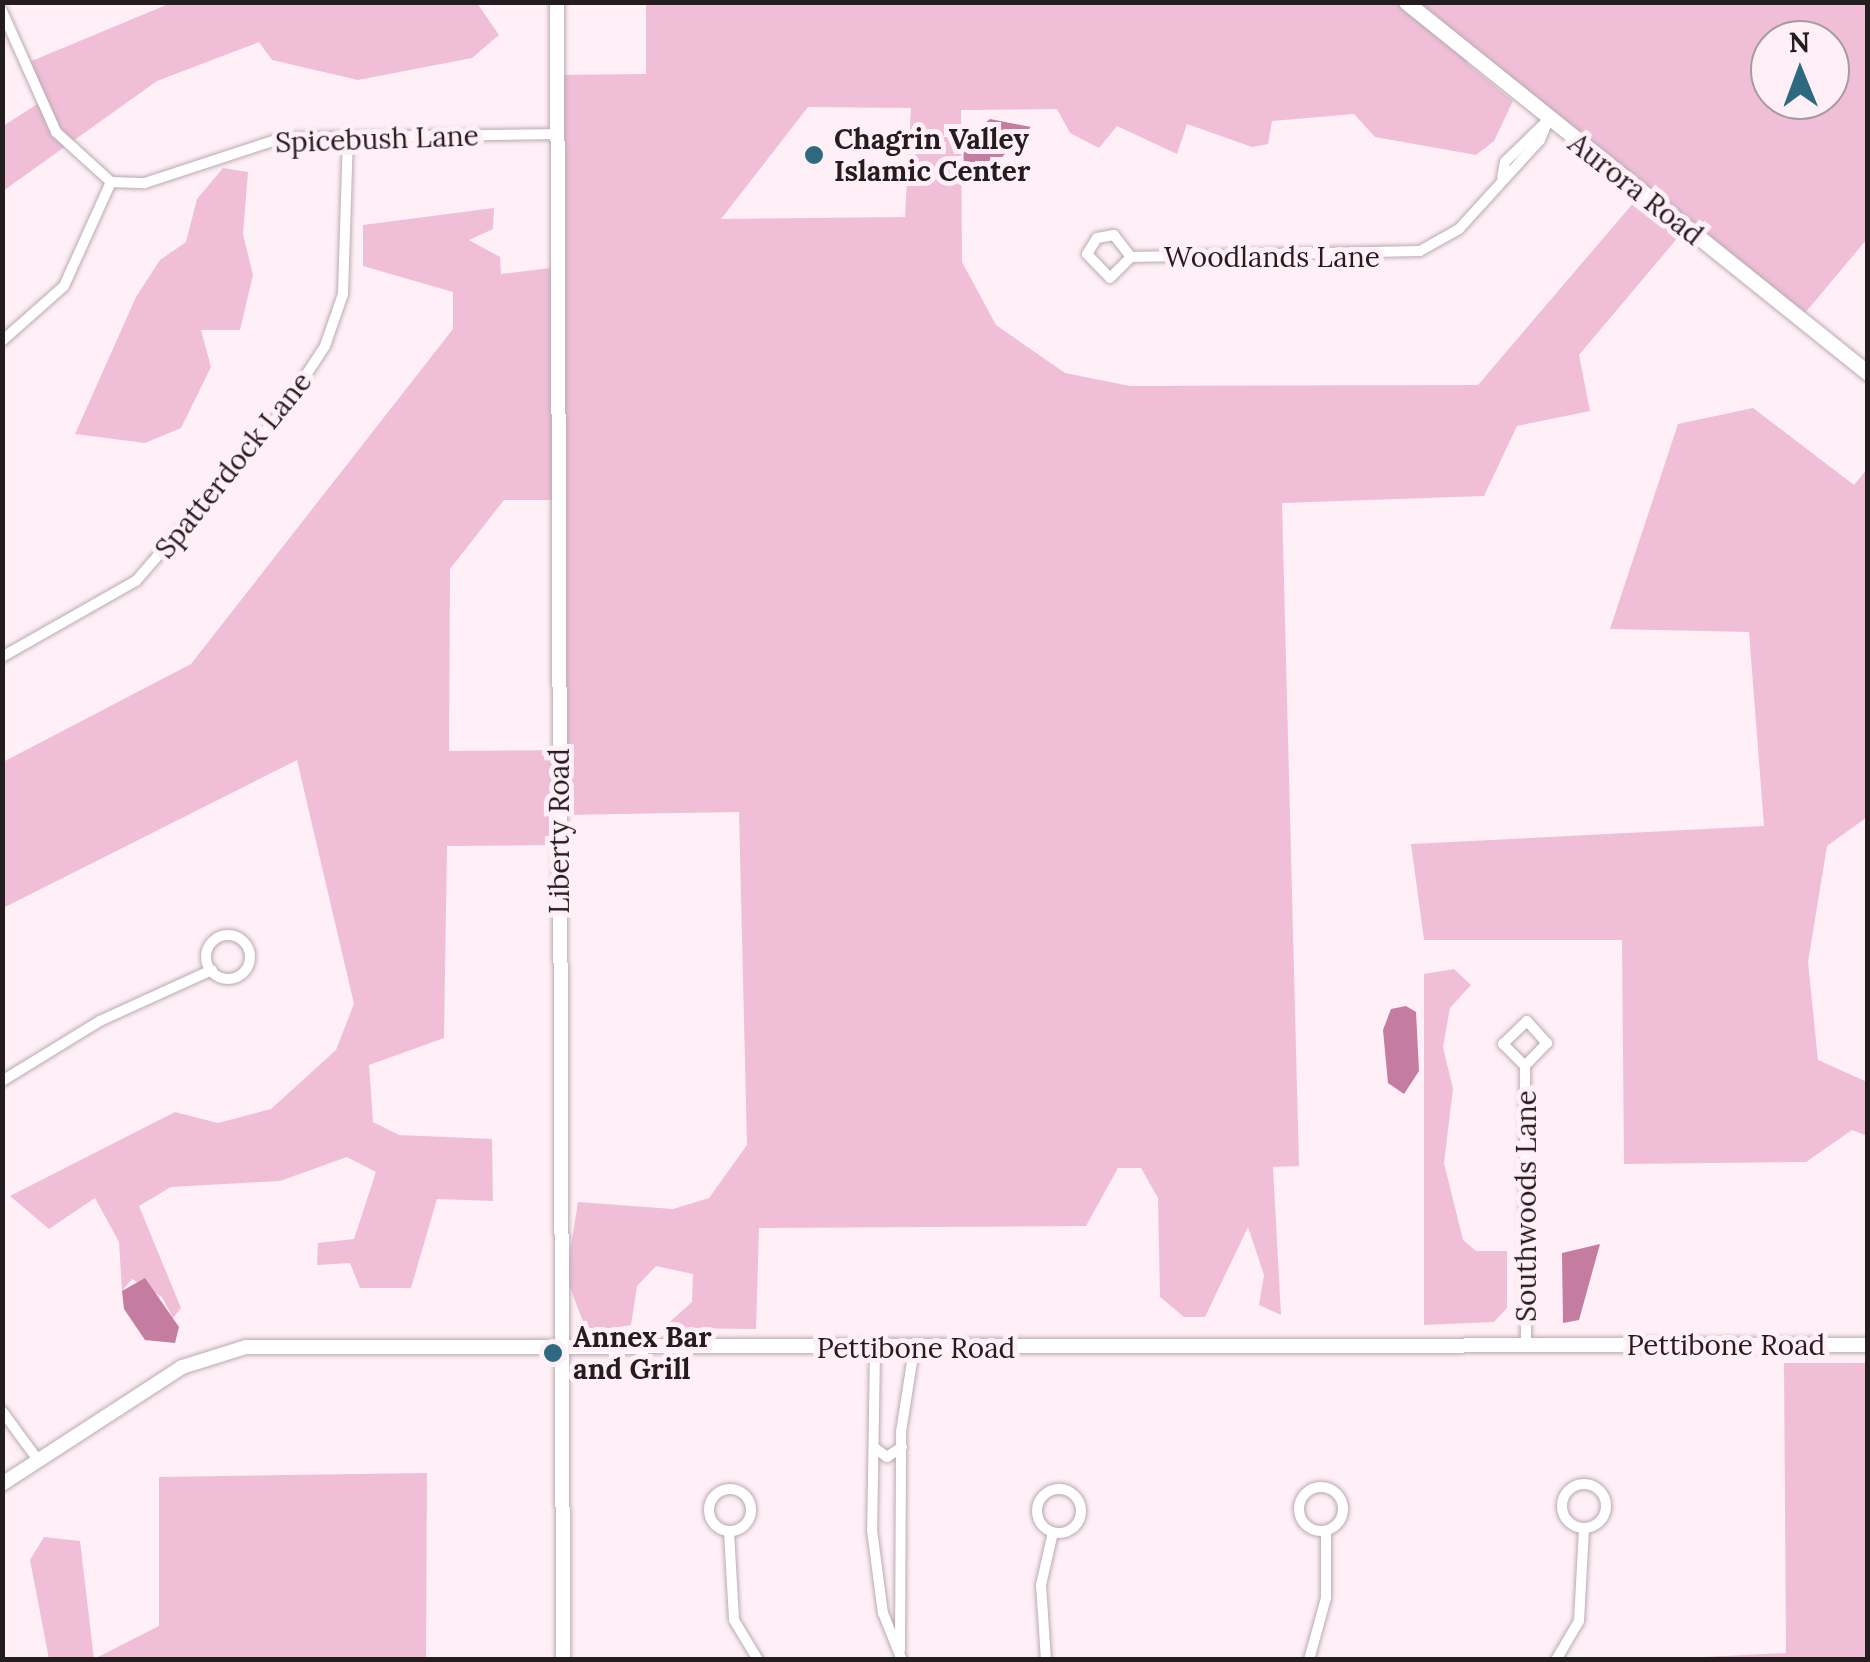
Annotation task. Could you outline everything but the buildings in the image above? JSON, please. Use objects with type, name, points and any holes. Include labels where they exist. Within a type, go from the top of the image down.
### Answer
[{"type":"main road","name":"Aurora Road","points":[[1406,2],[1548,120],[1868,373]]},
{"type":"street","name":"Liberty Road","points":[[557,2],[563,1660]]},
{"type":"street","points":[[2,11],[56,132],[111,182],[64,286],[2,341]]},
{"type":"street","name":"Woodlands Lane","points":[[1131,257],[1124,240],[1104,235],[1087,260],[1110,278],[1131,257],[1394,257],[1441,243],[1548,120]]},
{"type":"street","name":"Spicebush Lane","points":[[111,182],[145,183],[282,138],[348,134],[558,134]]},
{"type":"street","name":"Spatterdock Lane","points":[[2,656],[136,581],[292,396],[325,346],[343,294],[348,134]]},
{"type":"street","points":[[2,1081],[100,1021],[212,970],[240,976],[250,958],[244,942],[214,940],[212,970]]},
{"type":"street","name":"Southwoods Lane","points":[[1525,1066],[1503,1044],[1527,1022],[1547,1043],[1525,1066],[1526,1346]]},
{"type":"street","name":"Pettibone Road","points":[[2,1484],[162,1378],[225,1351],[560,1346],[914,1349],[1868,1344]]},
{"type":"street","points":[[875,1349],[872,1530],[883,1613],[901,1658]]},
{"type":"street","points":[[901,1658],[902,1448],[914,1349]]},
{"type":"street","points":[[2,1410],[38,1460]]},
{"type":"street","points":[[874,1447],[887,1457],[902,1448]]},
{"type":"street","points":[[1556,1660],[1580,1621],[1584,1528],[1607,1505],[1589,1484],[1568,1490],[1562,1504],[1565,1518],[1584,1528]]},
{"type":"street","points":[[1309,1660],[1326,1598],[1326,1531],[1342,1502],[1319,1486],[1298,1512],[1305,1525],[1326,1531]]},
{"type":"street","points":[[729,1532],[752,1510],[728,1489],[715,1494],[708,1514],[729,1532],[734,1620],[758,1660]]},
{"type":"street","points":[[1064,1490],[1080,1518],[1052,1532],[1040,1524],[1039,1502],[1064,1490]]},
{"type":"street","points":[[1046,1660],[1040,1585],[1052,1532]]},
{"type":"shaded area","points":[[171,3],[477,3],[499,35],[472,58],[358,80],[272,60],[259,42],[157,81],[3,191],[3,126],[39,103],[22,65]]},
{"type":"shaded area","points":[[646,3],[1867,3],[1867,239],[1800,319],[1685,229],[1579,355],[1590,411],[1517,426],[1484,496],[1282,503],[1299,1166],[1273,1167],[1281,1315],[1259,1305],[1264,1275],[1248,1227],[1205,1317],[1184,1317],[1160,1297],[1158,1198],[1141,1168],[1118,1168],[1086,1226],[759,1228],[756,1329],[663,1328],[692,1302],[693,1274],[656,1266],[637,1286],[631,1325],[587,1332],[566,1277],[578,1202],[673,1209],[709,1198],[747,1145],[739,812],[560,815],[559,845],[447,846],[444,1038],[369,1065],[373,1122],[399,1135],[492,1139],[493,1201],[437,1199],[411,1288],[360,1288],[350,1263],[317,1265],[318,1243],[354,1239],[376,1172],[347,1157],[280,1181],[171,1187],[139,1206],[181,1308],[173,1318],[162,1297],[132,1279],[122,1291],[119,1242],[95,1198],[49,1229],[10,1196],[175,1112],[218,1123],[271,1109],[336,1050],[354,1004],[297,760],[3,908],[3,762],[191,664],[453,329],[453,292],[363,266],[363,225],[494,208],[493,229],[469,240],[500,257],[501,274],[558,267],[557,75],[646,74]],"holes":[[[1472,57],[1641,194],[1478,385],[1130,386],[1065,373],[996,325],[962,262],[961,110],[1057,109],[1070,133],[1099,148],[1117,126],[1177,154],[1187,124],[1252,147],[1268,144],[1272,121],[1354,114],[1375,137],[1476,155],[1494,141],[1513,101],[1467,63]],[[808,107],[911,108],[905,217],[721,219]],[[504,500],[558,500],[559,750],[449,751],[450,569]]]},
{"type":"shaded area","points":[[990,119],[1031,127],[975,185],[964,171],[963,140]]},
{"type":"shaded area","points":[[223,168],[248,172],[243,234],[253,275],[240,330],[201,330],[211,367],[181,428],[145,443],[75,434],[136,297],[160,260],[186,242],[197,199]]},
{"type":"shaded area","points":[[1753,408],[1854,485],[1867,469],[1867,817],[1827,846],[1808,962],[1818,1060],[1867,1082],[1867,1136],[1852,1130],[1806,1162],[1624,1164],[1622,940],[1424,940],[1411,844],[1764,826],[1749,632],[1610,629],[1678,424]]},
{"type":"shaded area","points":[[1454,969],[1471,985],[1450,1008],[1443,1047],[1453,1089],[1444,1163],[1463,1240],[1476,1251],[1507,1251],[1507,1308],[1494,1322],[1424,1325],[1424,974]]},
{"type":"shaded area","points":[[1406,1006],[1416,1012],[1419,1071],[1404,1094],[1388,1083],[1383,1030],[1391,1009]]},
{"type":"shaded area","points":[[1600,1244],[1579,1320],[1563,1323],[1562,1253]]},
{"type":"shaded area","points":[[145,1278],[179,1327],[175,1343],[145,1340],[124,1309],[122,1291]]},
{"type":"shaded area","points":[[1784,1363],[1867,1363],[1867,1659],[1662,1659],[1786,1653]]},
{"type":"shaded area","points":[[427,1473],[426,1659],[94,1659],[159,1626],[159,1477]]},
{"type":"shaded area","points":[[44,1537],[80,1541],[94,1659],[49,1659],[30,1560]]},
{"type":"place","name":"Chagrin Valley Islamic Center","points":[[814,155]]},
{"type":"place","name":"Annex Bar and Grill","points":[[553,1353]]}]
